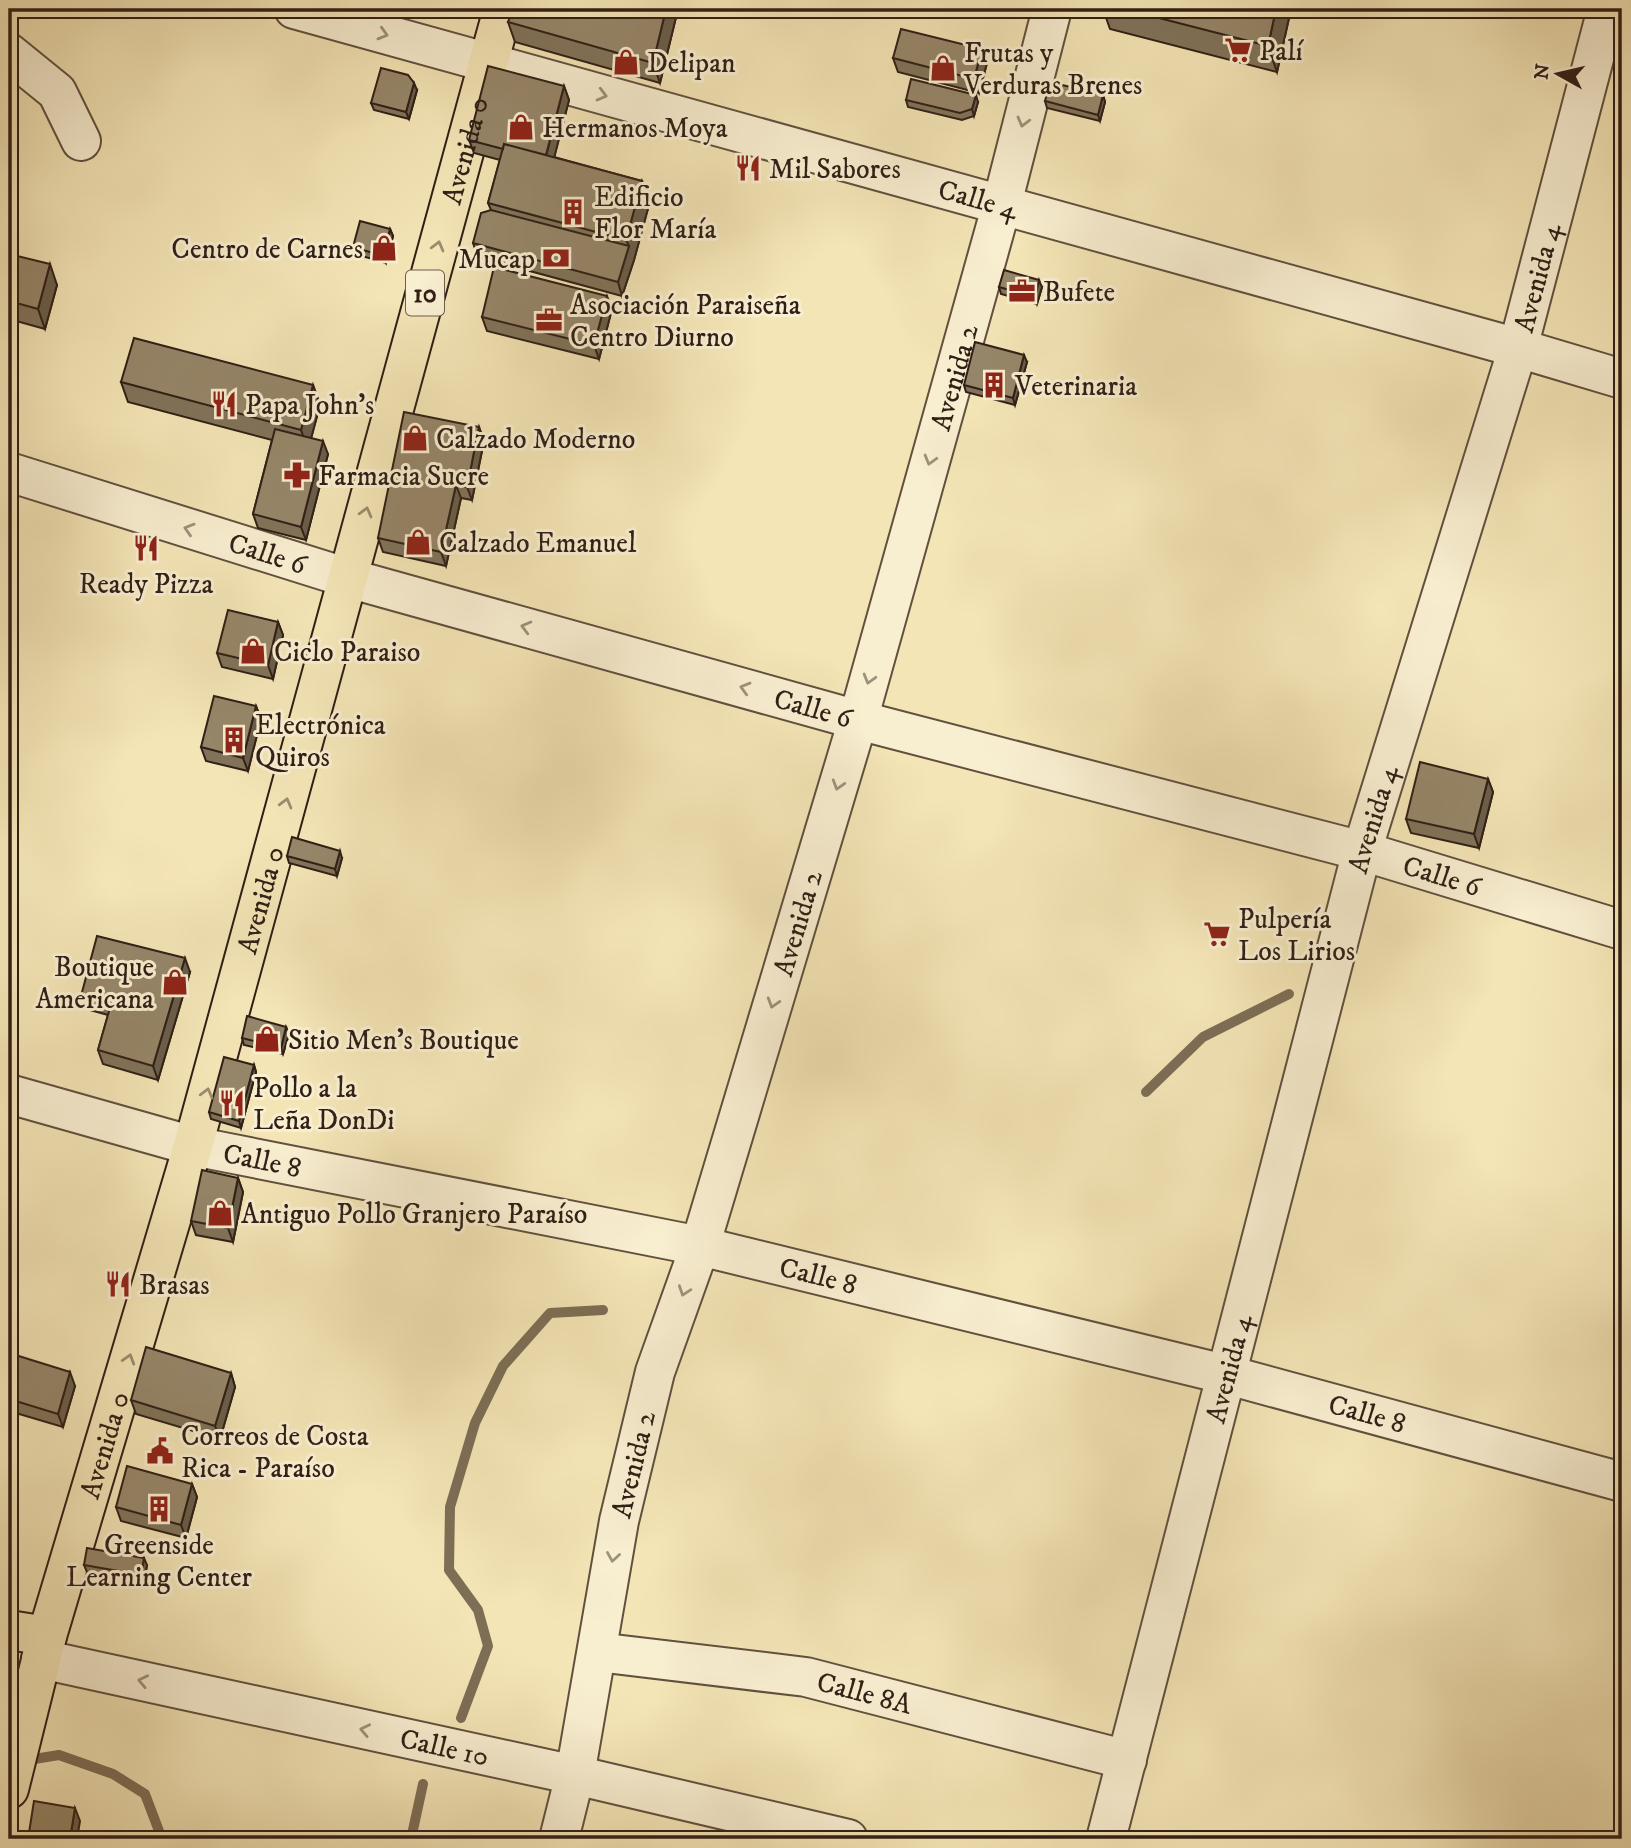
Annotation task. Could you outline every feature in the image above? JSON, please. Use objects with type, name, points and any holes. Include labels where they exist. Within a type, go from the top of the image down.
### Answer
[{"type":"main road","name":"Avenida 0","points":[[9,1789],[16,1717],[44,1647],[193,1146],[503,9]]},
{"type":"main road","name":"Calle 10","points":[[9,1630],[44,1647]]},
{"type":"street","name":"Calle 4","points":[[294,9],[1002,204],[1622,379]]},
{"type":"street","name":"Avenida 2","points":[[559,1839],[575,1776],[619,1521],[655,1372],[700,1246],[858,720],[1002,204],[1052,9]]},
{"type":"street","name":"Avenida 4","points":[[1107,1839],[1362,851],[1518,348],[1607,9]]},
{"type":"street","points":[[9,53],[57,92],[82,141]]},
{"type":"street","name":"Calle 6","points":[[9,472],[348,578],[858,720],[1362,851],[1622,930]]},
{"type":"street","name":"Calle 8","points":[[9,1094],[193,1146],[700,1246],[1228,1375],[1622,1482]]},
{"type":"street","name":"Calle 10","points":[[44,1647],[575,1776],[848,1839]]},
{"type":"street","name":"Calle 8A","points":[[597,1652],[806,1677],[1127,1760]]},
{"type":"building","name":"Delipan","points":[[513,9],[666,9],[653,63],[508,22]]},
{"type":"building","points":[[1124,9],[1276,9],[1268,46]]},
{"type":"building","points":[[901,29],[982,49],[974,79],[893,58]]},
{"type":"building","name":"Hermanos Moya","points":[[488,66],[564,86],[546,155],[504,144],[503,149],[469,140]]},
{"type":"building","points":[[381,68],[408,75],[414,83],[406,112],[371,103]]},
{"type":"building","points":[[911,79],[976,95],[972,109],[960,113],[906,100]]},
{"type":"building","points":[[1050,82],[1103,95],[1098,115],[1045,101]]},
{"type":"building","name":"Edificio Flor María","points":[[504,144],[642,181],[626,240],[488,203]]},
{"type":"building","name":"Mucap","points":[[491,210],[629,246],[618,282],[473,243],[481,213]]},
{"type":"building","points":[[360,221],[390,229],[383,256],[353,247]]},
{"type":"building","points":[[9,254],[50,264],[38,309],[9,301]]},
{"type":"building","name":"Asociación Paraiseña Centro Diurno","points":[[494,267],[607,296],[594,345],[482,317]]},
{"type":"building","points":[[1004,270],[1039,280],[1035,297],[999,287]]},
{"type":"building","points":[[134,338],[313,385],[301,430],[121,382]]},
{"type":"building","points":[[975,342],[1024,355],[1013,398],[964,385]]},
{"type":"building","points":[[404,412],[479,427],[467,487],[456,485],[441,552],[378,538]]},
{"type":"building","points":[[275,429],[323,441],[301,527],[253,514]]},
{"type":"building","name":"Ciclo Paraiso","points":[[228,610],[278,622],[268,665],[217,653]]},
{"type":"building","name":"Electrónica Quiros","points":[[214,696],[256,706],[243,758],[201,747]]},
{"type":"building","points":[[1420,762],[1488,779],[1474,834],[1406,819]]},
{"type":"building","points":[[292,837],[340,851],[335,869],[287,856]]},
{"type":"building","points":[[97,936],[185,958],[153,1066],[98,1050],[111,1004],[81,996]]},
{"type":"building","name":"Sitio Men's Boutique","points":[[247,1016],[286,1027],[281,1048],[242,1038]]},
{"type":"building","points":[[224,1057],[254,1065],[239,1121],[209,1112]]},
{"type":"building","points":[[202,1170],[238,1178],[228,1228],[191,1221]]},
{"type":"building","points":[[146,1347],[231,1373],[215,1426],[131,1400]]},
{"type":"building","points":[[9,1353],[70,1372],[58,1414],[9,1399]]},
{"type":"building","name":"Greenside Learning Center","points":[[127,1466],[192,1484],[181,1525],[116,1507]]},
{"type":"building","points":[[87,1548],[144,1558],[141,1575],[84,1565]]},
{"type":"building","points":[[34,1801],[75,1808],[70,1839],[28,1839]]},
{"type":"waterway","points":[[1146,1092],[1203,1037],[1289,994]]},
{"type":"waterway","points":[[461,1718],[488,1646],[478,1610],[449,1570],[450,1507],[475,1423],[503,1366],[550,1313],[603,1310]]},
{"type":"waterway","points":[[22,1761],[59,1755],[113,1774],[145,1794],[162,1839]]},
{"type":"waterway","points":[[411,1839],[423,1784]]},
{"type":"place","name":"Palí","points":[[1238,50]]},
{"type":"place","name":"Delipan","points":[[626,62]]},
{"type":"place","name":"Frutas y Verduras Brenes","points":[[943,68]]},
{"type":"place","name":"Hermanos Moya","points":[[521,127]]},
{"type":"place","name":"Mil Sabores","points":[[748,168]]},
{"type":"place","name":"Edificio Flor María","points":[[573,212]]},
{"type":"place","name":"Centro de Carnes","points":[[384,248]]},
{"type":"place","name":"Mucap","points":[[556,258]]},
{"type":"place","name":"Bufete","points":[[1022,291]]},
{"type":"place","name":"Asociación Paraiseña Centro Diurno","points":[[549,320]]},
{"type":"place","name":"Veterinaria","points":[[994,385]]},
{"type":"place","name":"Papa John's","points":[[224,404]]},
{"type":"place","name":"Calzado Moderno","points":[[415,438]]},
{"type":"place","name":"Farmacia Sucre","points":[[297,475]]},
{"type":"place","name":"Calzado Emanuel","points":[[418,542]]},
{"type":"place","name":"Ready Pizza","points":[[146,548]]},
{"type":"place","name":"Ciclo Paraiso","points":[[253,651]]},
{"type":"place","name":"Electrónica Quiros","points":[[234,740]]},
{"type":"place","name":"Pulpería Los Lirios","points":[[1217,934]]},
{"type":"place","name":"Boutique Americana","points":[[175,982]]},
{"type":"place","name":"Sitio Men's Boutique","points":[[267,1039]]},
{"type":"place","name":"Pollo a la Leña DonDi","points":[[232,1103]]},
{"type":"place","name":"Antiguo Pollo Granjero Paraíso","points":[[220,1213]]},
{"type":"place","name":"Brasas","points":[[118,1284]]},
{"type":"place","name":"Correos de Costa Rica - Paraíso","points":[[160,1451]]},
{"type":"place","name":"Greenside Learning Center","points":[[159,1509]]}]
